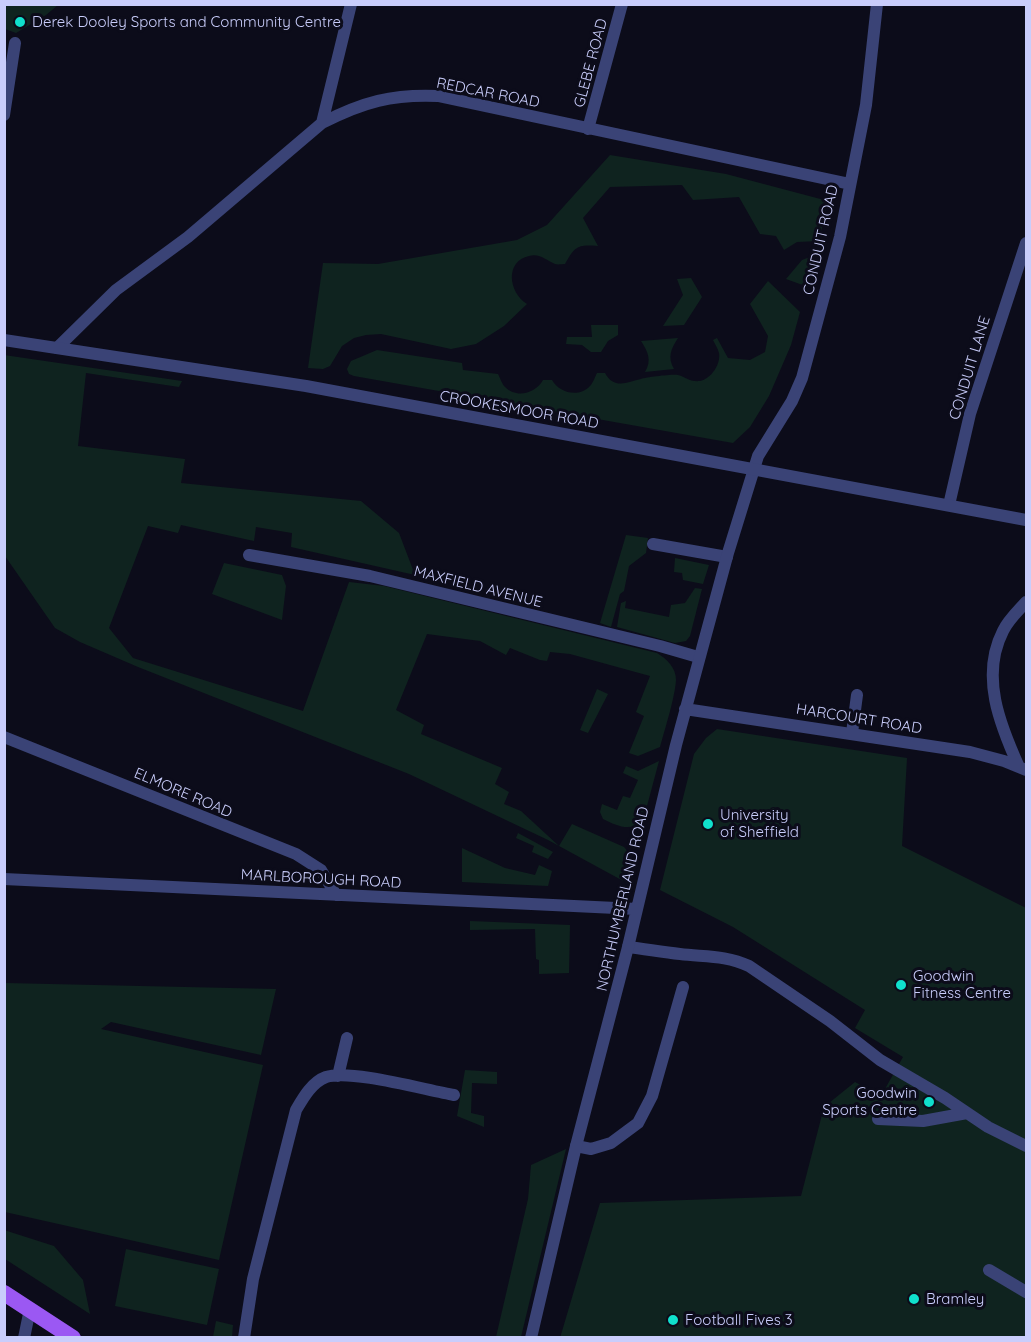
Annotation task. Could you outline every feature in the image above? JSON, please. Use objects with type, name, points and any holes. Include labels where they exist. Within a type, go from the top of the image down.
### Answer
[{"type":"main road","points":[[4,1293],[73,1338]]},
{"type":"street","points":[[322,123],[351,4]]},
{"type":"street","name":"GLEBE ROAD","points":[[588,129],[622,4]]},
{"type":"street","name":"CONDUIT ROAD","points":[[752,469],[792,401],[802,378],[840,237],[866,105],[877,4]]},
{"type":"street","points":[[4,115],[15,43]]},
{"type":"street","name":"REDCAR ROAD","points":[[57,348],[116,290],[188,237],[322,123],[346,111],[377,100],[409,95],[438,96],[850,184]]},
{"type":"street","name":"CONDUIT LANE","points":[[949,505],[970,414],[1026,243]]},
{"type":"street","name":"CROOKESMOOR ROAD","points":[[4,340],[306,386],[1026,520]]},
{"type":"street","name":"NORTHUMBERLAND ROAD","points":[[531,1338],[576,1146],[628,947],[698,657],[752,469]]},
{"type":"street","points":[[653,544],[727,557]]},
{"type":"street","name":"MAXFIELD AVENUE","points":[[249,555],[370,576],[698,657]]},
{"type":"street","points":[[1023,768],[998,713],[993,671],[997,649],[1004,630],[1026,602]]},
{"type":"street","points":[[852,733],[857,695]]},
{"type":"street","name":"HARCOURT ROAD","points":[[685,709],[970,752],[1023,768]]},
{"type":"street","name":"ELMORE ROAD","points":[[4,737],[296,854],[321,870],[336,895]]},
{"type":"street","name":"MARLBOROUGH ROAD","points":[[4,879],[637,909]]},
{"type":"street","points":[[628,947],[717,956],[749,966],[830,1021],[880,1060],[988,1127],[1026,1146]]},
{"type":"street","points":[[576,1146],[591,1149],[611,1143],[638,1123],[652,1096],[683,987]]},
{"type":"street","points":[[338,1076],[346,1038]]},
{"type":"street","points":[[243,1338],[253,1280],[296,1110],[305,1093],[326,1077],[354,1075],[454,1095]]},
{"type":"street","points":[[878,1119],[923,1120],[967,1113]]},
{"type":"street","points":[[990,1270],[1026,1292]]},
{"type":"street","points":[[24,1338],[30,1309]]},
{"type":"green space","name":"Derek Dooley Sports and Community Centre","points":[[4,5],[58,5],[16,33],[5,29]]},
{"type":"green space","points":[[610,155],[726,174],[828,201],[819,241],[797,242],[784,250],[776,236],[760,234],[739,197],[693,200],[682,185],[610,187],[583,218],[598,246],[581,246],[572,253],[565,264],[555,264],[537,256],[521,259],[513,270],[513,285],[521,299],[527,304],[504,326],[476,344],[451,349],[381,334],[366,335],[354,338],[342,346],[330,366],[323,369],[308,368],[323,263],[378,264],[517,240],[547,225]]},
{"type":"green space","points":[[815,255],[808,287],[786,279],[802,260]]},
{"type":"green space","points":[[691,278],[702,297],[684,325],[663,326],[683,295],[677,279]]},
{"type":"green space","points":[[768,281],[800,312],[791,345],[769,396],[750,427],[733,443],[354,376],[349,374],[347,369],[351,361],[377,350],[462,363],[463,370],[498,374],[505,387],[515,393],[531,391],[543,380],[552,380],[564,391],[580,392],[590,386],[597,373],[605,373],[613,382],[622,384],[644,378],[675,375],[700,381],[708,377],[717,366],[719,353],[713,340],[717,338],[728,358],[750,360],[765,352],[768,336],[750,304]]},
{"type":"green space","points":[[591,325],[618,325],[618,335],[608,341],[601,352],[591,352],[582,345],[566,344],[567,337],[592,337]]},
{"type":"green space","points":[[678,338],[671,353],[674,369],[645,372],[648,356],[641,341]]},
{"type":"green space","points":[[4,355],[182,381],[179,387],[86,373],[78,446],[185,459],[181,483],[361,501],[399,533],[415,575],[291,547],[292,533],[256,527],[254,541],[181,525],[178,533],[148,526],[109,628],[133,658],[303,711],[349,582],[384,586],[657,653],[670,664],[676,680],[660,747],[638,756],[629,753],[644,716],[636,712],[650,676],[570,654],[550,652],[547,661],[510,648],[506,655],[480,641],[427,634],[396,710],[424,725],[421,734],[502,768],[495,784],[509,792],[504,804],[521,811],[559,846],[409,774],[138,667],[80,642],[55,628],[5,556]]},
{"type":"green space","points":[[626,535],[648,538],[646,553],[629,566],[624,591],[620,594],[611,627],[600,623]]},
{"type":"green space","points":[[675,558],[709,565],[703,584],[683,580],[682,573],[674,572]]},
{"type":"green space","points":[[224,563],[282,575],[286,586],[282,620],[212,594]]},
{"type":"green space","points":[[695,588],[702,589],[690,636],[686,641],[675,643],[617,627],[621,603],[626,601],[625,608],[669,617],[671,605],[685,603]]},
{"type":"green space","points":[[597,689],[608,694],[588,733],[580,730]]},
{"type":"green space","name":"Goodwin Sports Centre","points":[[717,729],[907,758],[902,846],[1026,908],[1026,1337],[560,1338],[600,1203],[801,1196],[824,1107],[855,1082],[881,1096],[903,1057],[855,1028],[865,1010],[733,927],[660,890],[694,754],[706,738]]},
{"type":"green space","points":[[659,761],[643,821],[628,827],[618,826],[603,819],[600,812],[602,804],[617,810],[623,796],[630,798],[638,780],[623,773],[626,766],[638,771]]},
{"type":"green space","points":[[572,824],[624,847],[630,860],[627,883],[559,846]]},
{"type":"green space","points":[[518,833],[553,852],[548,859],[532,852],[534,846],[516,838]]},
{"type":"green space","points":[[462,848],[505,868],[535,875],[539,865],[552,871],[548,886],[462,882]]},
{"type":"green space","points":[[470,921],[570,925],[569,973],[539,974],[535,929],[470,930]]},
{"type":"green space","points":[[5,983],[276,989],[261,1055],[111,1022],[101,1029],[263,1065],[219,1260],[5,1212]]},
{"type":"green space","points":[[465,1070],[497,1072],[497,1084],[472,1083],[471,1113],[484,1116],[484,1127],[457,1116]]},
{"type":"green space","points":[[566,1149],[521,1337],[496,1337],[528,1199],[531,1165]]},
{"type":"green space","points":[[4,1230],[54,1246],[83,1280],[90,1314],[5,1259]]},
{"type":"green space","points":[[126,1249],[219,1269],[207,1325],[115,1306]]},
{"type":"green space","points":[[216,1321],[233,1325],[232,1337],[213,1337]]},
{"type":"place","name":"Derek Dooley Sports and Community Centre","points":[[20,22]]},
{"type":"place","name":"University of Sheffield","points":[[708,824]]},
{"type":"place","name":"Goodwin Fitness Centre","points":[[901,985]]},
{"type":"place","name":"Goodwin Sports Centre","points":[[929,1102]]},
{"type":"place","name":"Bramley","points":[[914,1299]]},
{"type":"place","name":"Football Fives 3","points":[[673,1320]]}]
